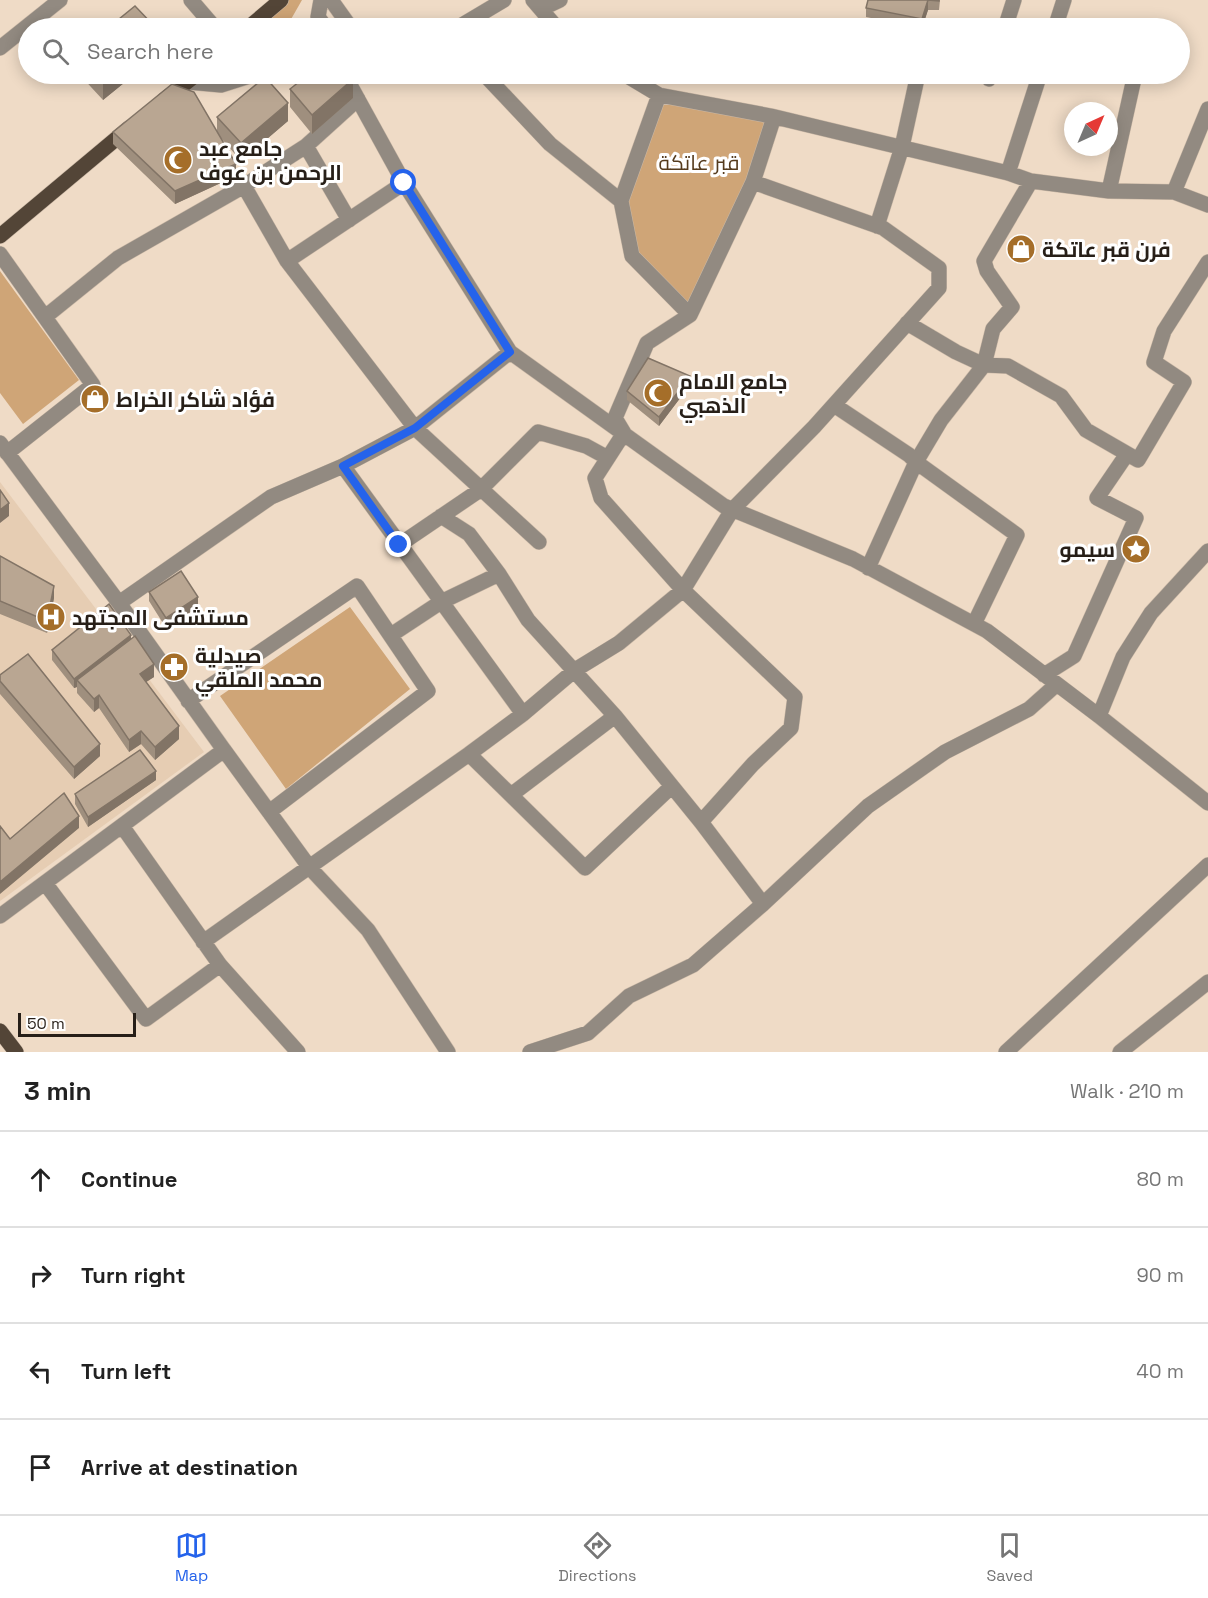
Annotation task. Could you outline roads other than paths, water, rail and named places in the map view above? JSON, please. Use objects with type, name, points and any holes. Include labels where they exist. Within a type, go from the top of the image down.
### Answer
[{"type":"main road","points":[[260,18],[281,0]]},
{"type":"main road","points":[[0,236],[60,184],[184,84]]},
{"type":"main road","points":[[0,1031],[16,1052]]},
{"type":"street","points":[[38,18],[60,0]]},
{"type":"street","points":[[191,0],[206,18]]},
{"type":"street","points":[[319,18],[321,0]]},
{"type":"street","points":[[331,0],[344,18]]},
{"type":"street","points":[[474,18],[504,0]]},
{"type":"street","points":[[548,18],[537,5],[561,0]]},
{"type":"street","points":[[1008,18],[1014,0]]},
{"type":"street","points":[[1058,18],[1064,0]]},
{"type":"street","points":[[0,48],[18,34]]},
{"type":"street","points":[[350,84],[404,183],[510,352],[724,506],[853,559],[987,631],[1208,803]]},
{"type":"street","points":[[493,84],[550,144],[621,201]]},
{"type":"street","points":[[641,84],[659,95],[774,117],[1008,173],[1031,182],[1109,191],[1174,192],[1208,205]]},
{"type":"street","points":[[877,226],[902,147],[916,84]]},
{"type":"street","points":[[1008,173],[1037,84]]},
{"type":"street","points":[[1109,191],[1133,84]]},
{"type":"street","points":[[659,95],[621,201],[632,256],[690,315]]},
{"type":"street","points":[[45,317],[118,258],[244,186],[306,146],[358,99]]},
{"type":"street","points":[[1174,192],[1208,109]]},
{"type":"street","points":[[624,433],[615,418],[647,343],[690,315],[753,182],[774,117]]},
{"type":"street","points":[[306,146],[349,220]]},
{"type":"street","points":[[203,942],[470,754],[524,714],[575,670],[620,644],[683,590],[732,510],[834,405],[939,288],[939,268],[883,228],[753,182]]},
{"type":"street","points":[[868,568],[916,462],[941,420],[984,365],[993,329],[1012,307],[987,271],[984,261],[1031,182]]},
{"type":"street","points":[[287,261],[404,183]]},
{"type":"street","points":[[244,186],[287,261],[415,428],[539,542]]},
{"type":"street","points":[[0,254],[93,385],[4,448],[310,868],[368,930],[448,1052]]},
{"type":"street","points":[[907,323],[956,352],[984,365],[1008,366],[1061,396],[1086,430],[1138,460],[1184,382],[1154,362],[1164,331],[1208,262]]},
{"type":"street","points":[[119,603],[271,497],[343,466],[415,428],[510,352]]},
{"type":"street","points":[[834,405],[909,454],[916,462],[1017,535],[974,624]]},
{"type":"street","points":[[399,545],[480,490],[538,432],[586,446],[608,458]]},
{"type":"street","points":[[624,433],[596,478],[601,498],[683,590],[795,697],[791,728],[753,764],[701,822]]},
{"type":"street","points":[[1044,675],[1074,656],[1136,518],[1096,498],[1127,454]]},
{"type":"street","points":[[343,466],[524,714]]},
{"type":"street","points":[[441,516],[469,534],[499,574],[528,620],[615,716],[701,822],[763,904]]},
{"type":"street","points":[[1099,716],[1124,657],[1151,613],[1208,551]]},
{"type":"street","points":[[391,635],[441,602],[499,574]]},
{"type":"street","points":[[188,701],[357,586],[428,691],[269,812]]},
{"type":"street","points":[[530,1052],[588,1033],[629,996],[693,965],[763,904],[868,806],[945,752],[1029,709],[1057,684]]},
{"type":"street","points":[[511,795],[615,716]]},
{"type":"street","points":[[0,916],[224,750]]},
{"type":"street","points":[[470,754],[585,868],[671,787]]},
{"type":"street","points":[[122,826],[220,965],[298,1052]]},
{"type":"street","points":[[1006,1052],[1208,865]]},
{"type":"street","points":[[45,883],[146,1019],[220,965]]},
{"type":"street","points":[[1120,1052],[1208,982]]},
{"type":"place","name":"جامع عبد الرحمن بن عوف","points":[[178,160]]},
{"type":"place","name":"فرن قبر عاتكة","points":[[1021,249]]},
{"type":"place","name":"جامع الامام الذهبي","points":[[658,393]]},
{"type":"place","name":"فؤاد شاكر الخراط","points":[[95,399]]},
{"type":"place","name":"سيمو","points":[[1136,549]]},
{"type":"place","name":"مستشفى المجتهد","points":[[51,617]]},
{"type":"place","name":"صيدلية محمد الملقي","points":[[174,667]]},
{"type":"park label","name":"قبر عاتكة","points":[[699,162]]}]
